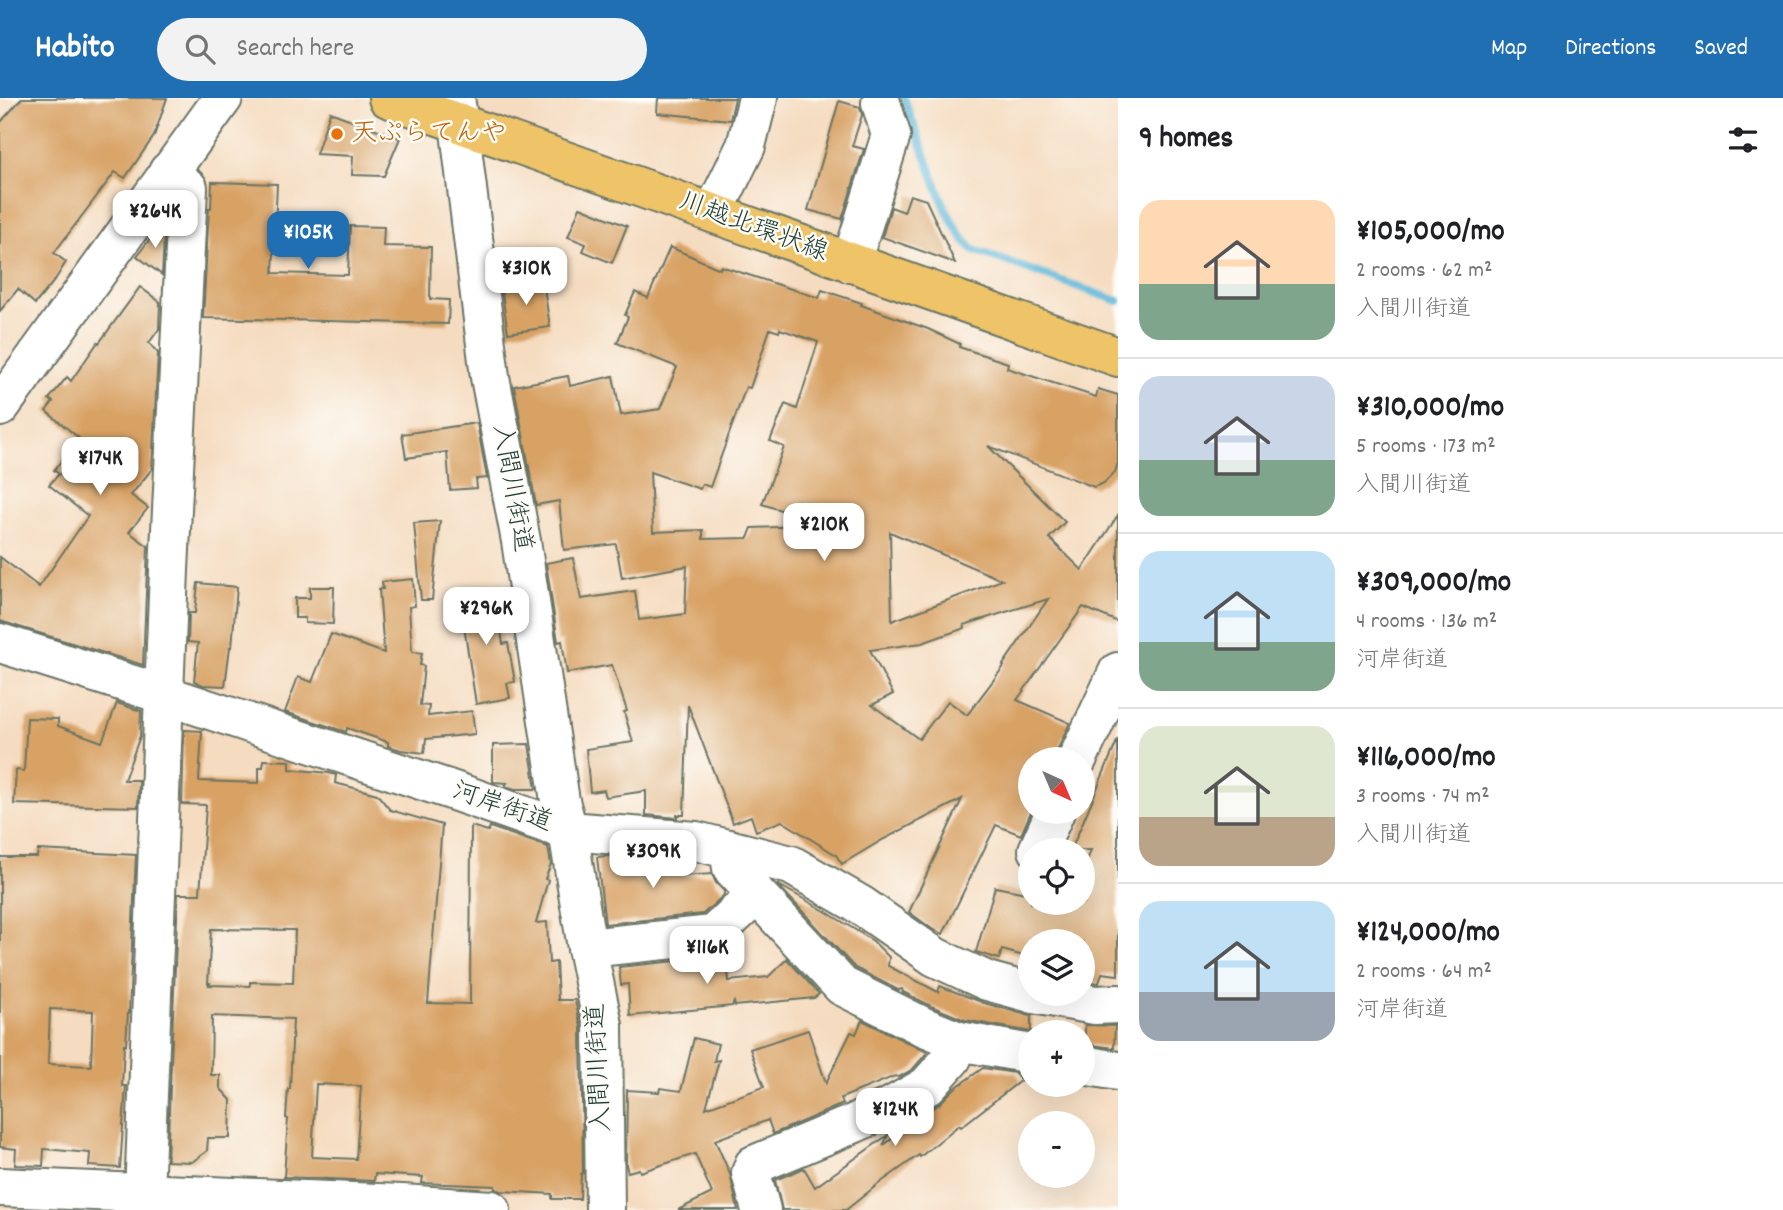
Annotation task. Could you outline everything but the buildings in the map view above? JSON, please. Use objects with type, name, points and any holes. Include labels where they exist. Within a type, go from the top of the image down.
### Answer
[{"type":"main road","name":"川越北環状線","points":[[388,98],[457,111],[713,213],[1118,357]]},
{"type":"street","points":[[0,407],[223,98]]},
{"type":"street","points":[[713,213],[746,146],[758,98]]},
{"type":"street","points":[[851,262],[891,135],[881,103]]},
{"type":"street","name":"入間川街道","points":[[457,111],[491,377],[522,541],[560,801],[568,831],[603,1025],[605,1210]]},
{"type":"street","points":[[147,1202],[169,570],[188,188],[168,172]]},
{"type":"street","name":"河岸街道","points":[[0,643],[165,695],[568,831],[696,841],[791,865],[862,906],[935,957],[986,981],[1018,990]]},
{"type":"street","points":[[1083,747],[1118,672]]},
{"type":"street","points":[[729,849],[732,868],[842,985],[922,1026],[959,1041],[1018,1052]]},
{"type":"street","points":[[587,948],[713,935],[757,895]]},
{"type":"street","name":"河岸街道","points":[[1095,1005],[1118,1004]]},
{"type":"street","points":[[761,1210],[751,1173],[754,1165],[855,1123],[927,1086],[952,1058],[959,1041]]},
{"type":"street","points":[[1095,1067],[1118,1071]]},
{"type":"street","points":[[0,1187],[147,1202],[402,1204],[491,1210]]},
{"type":"waterway","points":[[904,98],[950,217],[974,250],[1118,301]]},
{"type":"place","name":"天ぷらてんや","points":[[337,134]]}]
